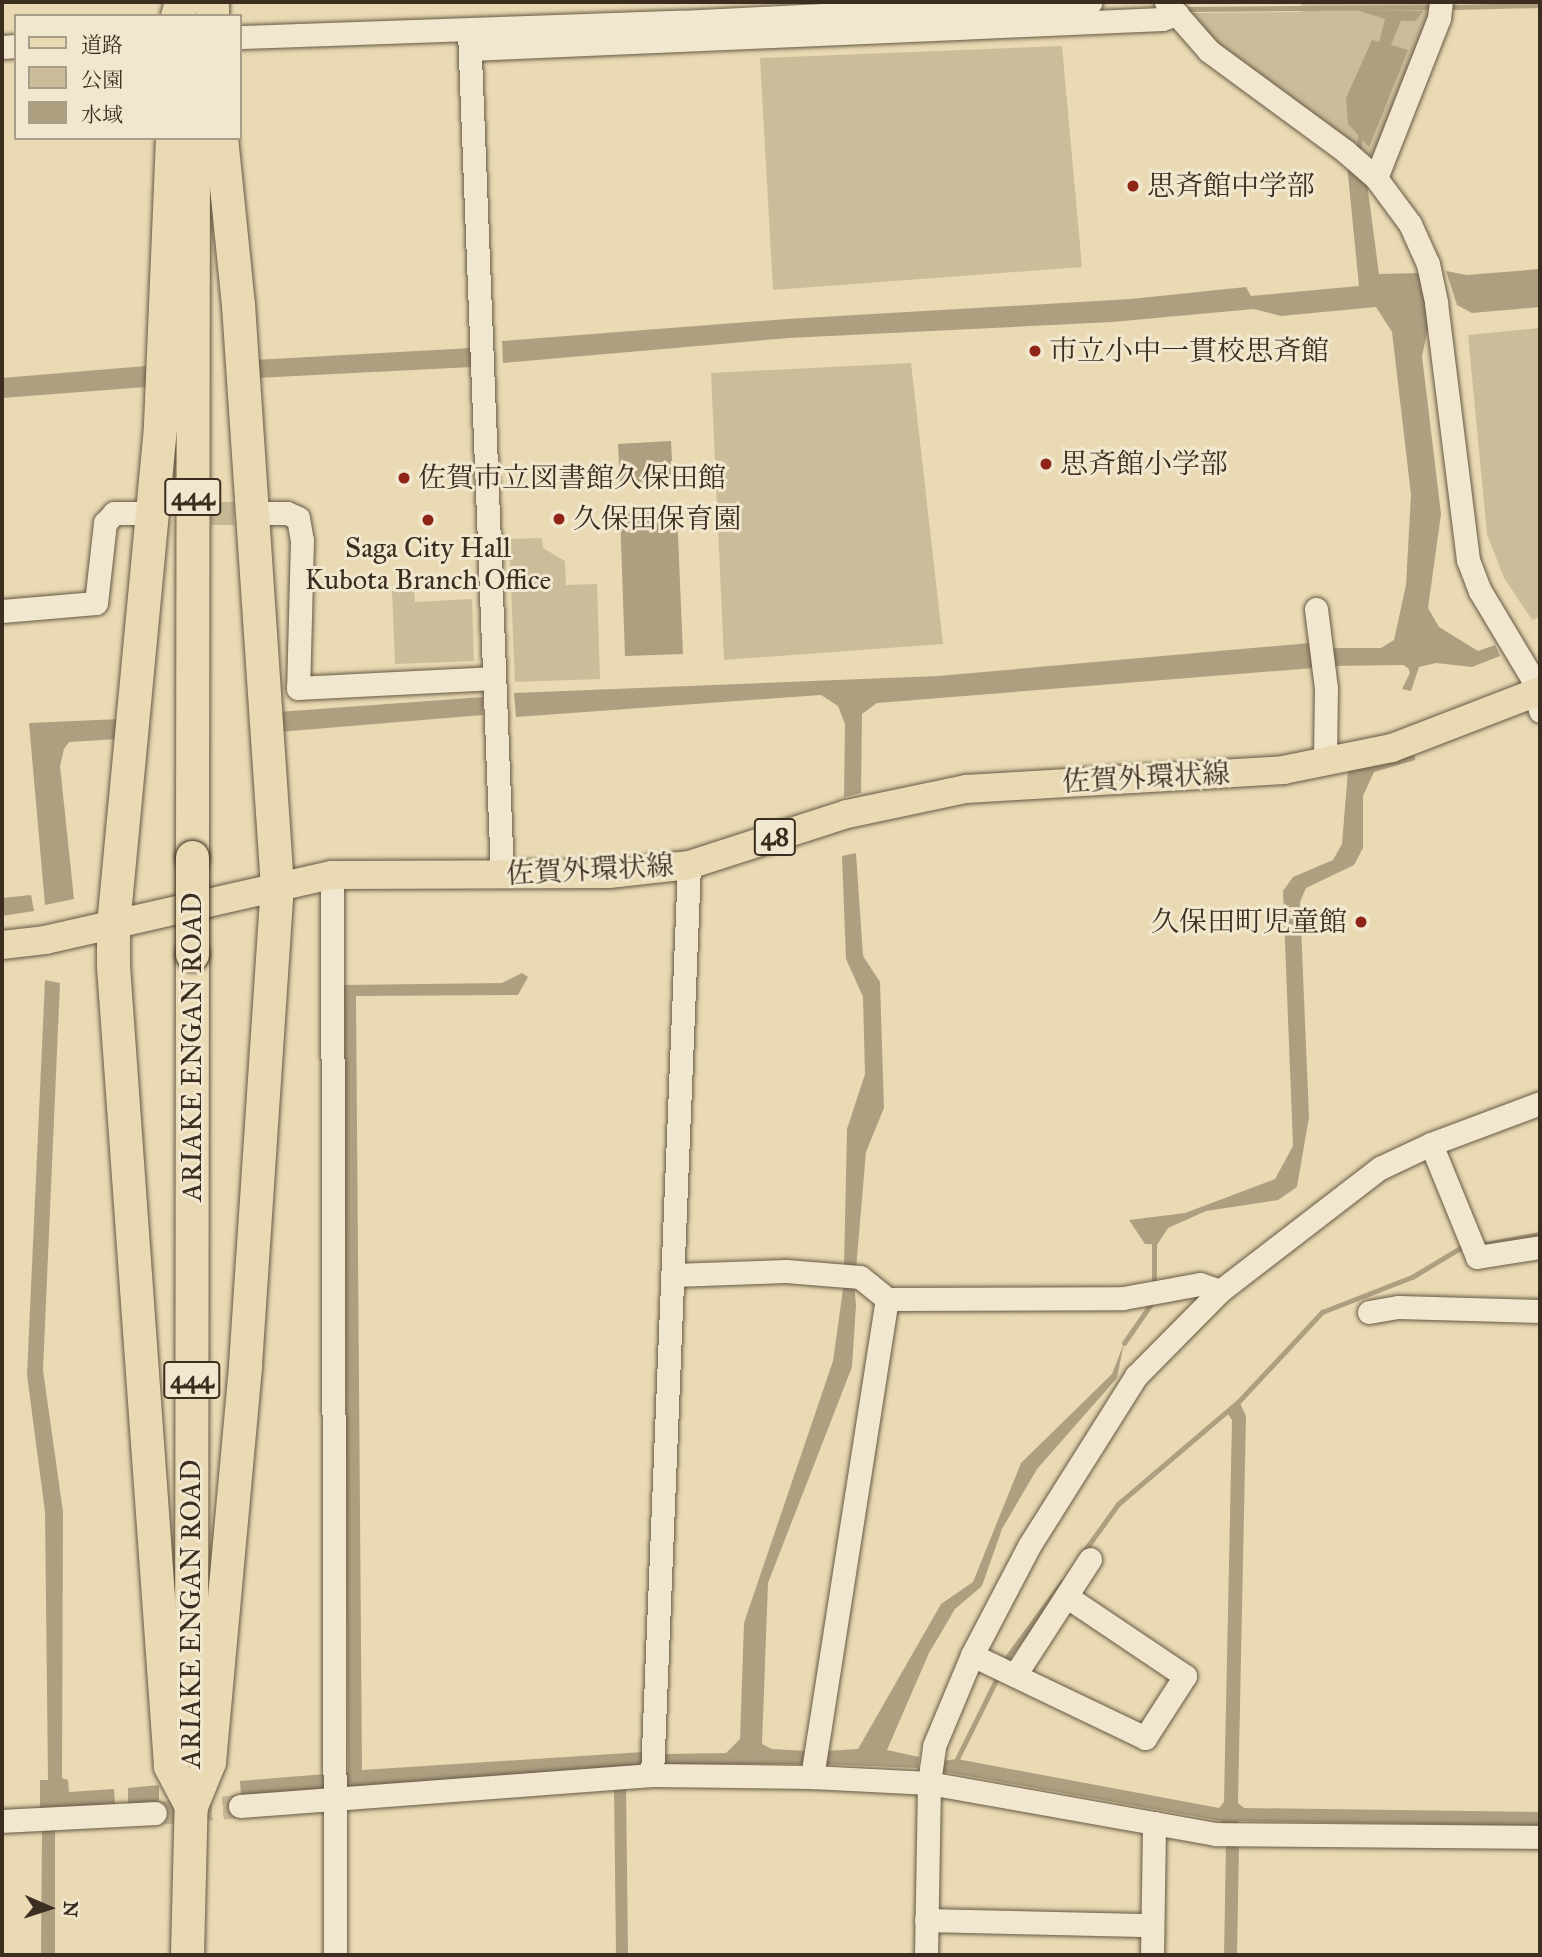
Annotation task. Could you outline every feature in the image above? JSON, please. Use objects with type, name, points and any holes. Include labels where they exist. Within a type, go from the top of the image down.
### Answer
[{"type":"highway","points":[[172,140],[160,427],[113,925],[113,966],[170,1766],[191,1806]]},
{"type":"highway","name":"ARIAKE ENGAN ROAD","points":[[187,1955],[191,1806],[193,140]]},
{"type":"highway","points":[[191,1806],[209,1762],[245,1365],[276,887],[239,319],[221,140]]},
{"type":"main road","name":"佐賀外環状線","points":[[2,945],[45,940],[332,875],[609,874],[689,865],[847,814],[966,789],[1283,770],[1392,747],[1539,699]]},
{"type":"street","points":[[470,40],[1091,2]]},
{"type":"street","points":[[1372,175],[1439,19],[1441,2]]},
{"type":"street","points":[[242,37],[470,40],[1148,20],[1172,8],[1209,51],[1345,150],[1372,175],[1410,224],[1428,264],[1436,303],[1468,559],[1480,591],[1532,678],[1539,699]]},
{"type":"street","points":[[470,40],[502,874]]},
{"type":"street","points":[[2,611],[96,603],[105,523],[114,513],[144,513]]},
{"type":"street","points":[[263,513],[287,513],[298,518],[302,540],[298,688],[494,678]]},
{"type":"street","points":[[1316,609],[1326,688],[1325,761]]},
{"type":"street","points":[[652,1775],[689,865]]},
{"type":"street","points":[[332,875],[337,1797],[335,1955]]},
{"type":"street","points":[[926,1955],[929,1783],[934,1746],[972,1655],[1030,1546],[1136,1376],[1220,1291],[1380,1168],[1432,1144],[1540,1102]]},
{"type":"street","points":[[1432,1144],[1477,1257],[1540,1247]]},
{"type":"street","points":[[674,1275],[786,1271],[860,1277],[887,1299],[1123,1298],[1200,1284],[1220,1291]]},
{"type":"street","points":[[812,1777],[887,1299]]},
{"type":"street","points":[[1369,1312],[1398,1307],[1540,1311]]},
{"type":"street","points":[[1015,1675],[1090,1559]]},
{"type":"street","points":[[972,1655],[1145,1738],[1185,1676],[1066,1596]]},
{"type":"street","points":[[240,1805],[652,1775],[812,1777],[929,1783],[1216,1834],[1540,1837]]},
{"type":"street","points":[[2,1821],[155,1814]]},
{"type":"street","points":[[1152,1955],[1154,1823]]},
{"type":"street","points":[[926,1920],[1152,1925]]},
{"type":"green space","points":[[1301,2],[1427,2],[1428,23],[1376,152],[1369,155],[1217,44],[1192,13],[1301,12]]},
{"type":"green space","points":[[1062,46],[1082,267],[773,290],[760,58]]},
{"type":"green space","points":[[1540,328],[1540,617],[1532,620],[1504,578],[1487,534],[1468,335]]},
{"type":"green space","points":[[911,363],[943,644],[724,660],[711,373]]},
{"type":"green space","points":[[542,538],[543,548],[565,561],[566,585],[597,584],[600,679],[515,682],[509,539]]},
{"type":"green space","points":[[414,590],[415,602],[472,599],[474,661],[395,664],[392,591]]},
{"type":"water","points":[[1356,10],[1423,11],[1416,21],[1401,21],[1391,45],[1408,50],[1369,147],[1348,124],[1346,98],[1372,40],[1379,42],[1385,19]]},
{"type":"water","points":[[1347,165],[1367,183],[1379,274],[1421,273],[1429,325],[1422,356],[1441,514],[1428,608],[1439,627],[1478,651],[1495,645],[1500,656],[1472,667],[1436,663],[1419,667],[1411,691],[1402,689],[1410,673],[1403,665],[1330,666],[1329,648],[1381,648],[1394,640],[1406,585],[1411,495],[1392,332],[1376,307],[1281,316],[1254,309],[1112,322],[789,338],[503,363],[502,341],[787,319],[1131,299],[1246,287],[1251,296],[1359,286]]},
{"type":"water","points":[[1540,269],[1540,307],[1472,313],[1457,305],[1446,271],[1467,275]]},
{"type":"water","points":[[471,348],[472,367],[256,378],[254,360]]},
{"type":"water","points":[[146,366],[146,387],[2,398],[2,378]]},
{"type":"water","points":[[671,441],[673,480],[620,483],[618,444]]},
{"type":"water","points":[[677,512],[683,654],[625,656],[620,514]]},
{"type":"water","points":[[1310,643],[1314,668],[877,703],[862,714],[861,793],[844,797],[845,724],[838,706],[821,695],[516,717],[514,693],[938,676]]},
{"type":"water","points":[[483,697],[483,715],[279,732],[278,712]]},
{"type":"water","points":[[120,719],[118,739],[69,742],[64,749],[60,766],[74,899],[45,905],[29,723]]},
{"type":"water","points":[[1415,755],[1415,760],[1374,772],[1363,796],[1363,848],[1354,865],[1306,888],[1300,902],[1309,1117],[1297,1187],[1278,1200],[1206,1211],[1168,1228],[1157,1245],[1157,1282],[1152,1283],[1152,1244],[1145,1244],[1129,1220],[1185,1213],[1275,1179],[1293,1146],[1283,891],[1293,877],[1333,860],[1342,844],[1348,771]]},
{"type":"water","points":[[856,853],[863,956],[880,982],[884,1108],[866,1152],[856,1269],[844,1267],[847,1129],[865,1074],[863,997],[846,959],[842,856]]},
{"type":"water","points":[[31,895],[34,911],[2,916],[2,898]]},
{"type":"water","points":[[522,973],[528,977],[518,995],[356,996],[362,1770],[643,1752],[643,1766],[342,1788],[343,1773],[348,1772],[344,985],[502,983]]},
{"type":"water","points":[[45,980],[60,983],[43,1370],[63,1512],[62,1778],[68,1780],[69,1792],[114,1789],[115,1804],[40,1809],[40,1780],[48,1780],[45,1512],[27,1375]]},
{"type":"water","points":[[844,1282],[854,1282],[856,1305],[852,1367],[768,1583],[762,1744],[772,1749],[808,1751],[806,1764],[662,1764],[664,1754],[726,1753],[740,1739],[744,1623],[833,1361]]},
{"type":"water","points":[[1124,1343],[1117,1378],[1037,1469],[1002,1529],[982,1586],[955,1609],[929,1653],[887,1750],[919,1757],[918,1768],[824,1764],[825,1751],[858,1749],[941,1604],[973,1582],[1021,1463],[1112,1374]]},
{"type":"water","points":[[1239,1401],[1246,1416],[1238,1803],[1244,1808],[1540,1812],[1540,1826],[1239,1821],[1238,1828],[1224,1826],[1221,1821],[940,1771],[942,1761],[957,1759],[1219,1808],[1224,1802],[1232,1420],[1226,1411]]},
{"type":"water","points":[[326,1774],[326,1788],[241,1796],[240,1781]]},
{"type":"water","points":[[626,1784],[628,1955],[616,1955],[614,1785]]},
{"type":"water","points":[[159,1785],[159,1802],[128,1804],[128,1788]]},
{"type":"water","points":[[55,1830],[55,1955],[41,1955],[42,1831]]},
{"type":"water","points":[[1226,1844],[1239,1844],[1237,1955],[1224,1955]]},
{"type":"waterway","points":[[1452,7],[1540,5]]},
{"type":"waterway","points":[[1188,9],[1430,7]]},
{"type":"waterway","points":[[1358,155],[1360,137]]},
{"type":"waterway","points":[[1480,1245],[1540,1234]]},
{"type":"waterway","points":[[1082,1554],[1118,1504],[1239,1401],[1322,1312],[1412,1277],[1460,1248]]},
{"type":"waterway","points":[[1124,1343],[1153,1301]]},
{"type":"waterway","points":[[1005,1660],[1062,1582]]},
{"type":"waterway","points":[[957,1759],[996,1680]]},
{"type":"tunnel","points":[[143,513],[263,513]]},
{"type":"tunnel","points":[[155,1813],[240,1806]]},
{"type":"place","name":"思斉館中学部","points":[[1133,186]]},
{"type":"place","name":"市立小中一貫校思斉館","points":[[1035,351]]},
{"type":"place","name":"思斉館小学部","points":[[1046,464]]},
{"type":"place","name":"佐賀市立図書館久保田館","points":[[404,478]]},
{"type":"place","name":"久保田保育園","points":[[559,519]]},
{"type":"place","name":"Saga City Hall Kubota Branch Office","points":[[428,520]]},
{"type":"place","name":"久保田町児童館","points":[[1361,922]]}]
